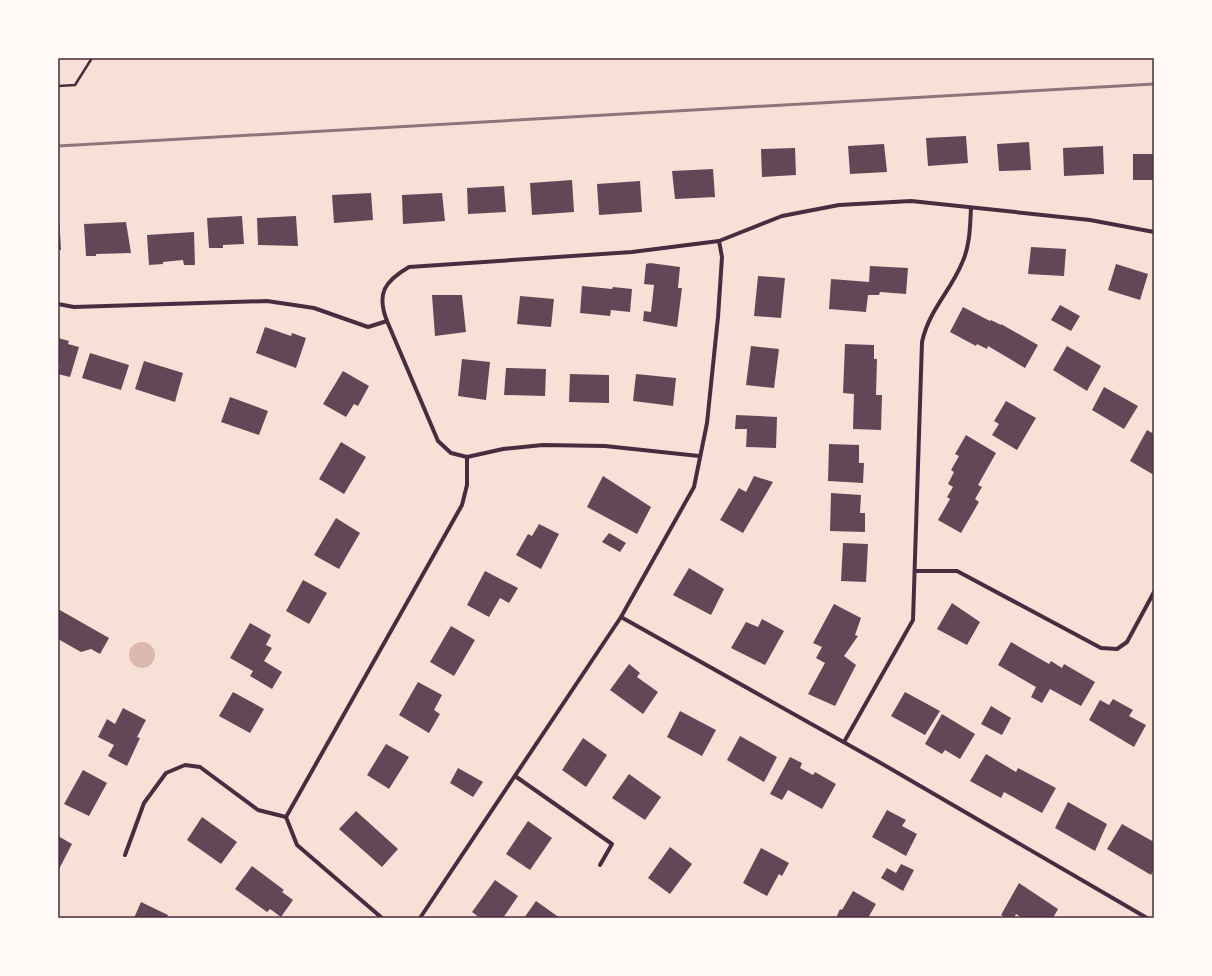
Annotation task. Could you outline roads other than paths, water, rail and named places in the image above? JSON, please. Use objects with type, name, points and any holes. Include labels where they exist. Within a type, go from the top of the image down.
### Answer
[{"type":"street","points":[[699,456],[605,446],[543,445],[503,449],[467,457],[451,453],[438,441],[387,321],[382,308],[384,288],[393,276],[409,267],[632,252],[718,241],[782,216],[839,205],[911,201],[1090,220],[1154,232]]},
{"type":"street","points":[[844,742],[913,620],[922,342],[926,325],[962,263],[968,242],[971,208]]},
{"type":"street","points":[[420,918],[621,618],[694,487],[699,456],[707,424],[718,317],[722,257],[718,241]]},
{"type":"street","points":[[58,304],[74,307],[267,301],[314,308],[368,327],[387,321]]},
{"type":"street","points":[[286,817],[462,505],[467,485],[467,457]]},
{"type":"street","points":[[915,571],[957,571],[1101,648],[1117,649],[1127,642],[1154,592]]},
{"type":"street","points":[[621,618],[844,742],[1147,918]]},
{"type":"street","points":[[124,855],[144,803],[166,773],[185,765],[200,767],[258,810],[286,817]]},
{"type":"street","points":[[515,776],[612,844],[600,865]]},
{"type":"street","points":[[286,817],[297,845],[382,918]]},
{"type":"railway","points":[[58,146],[1154,84]]}]
